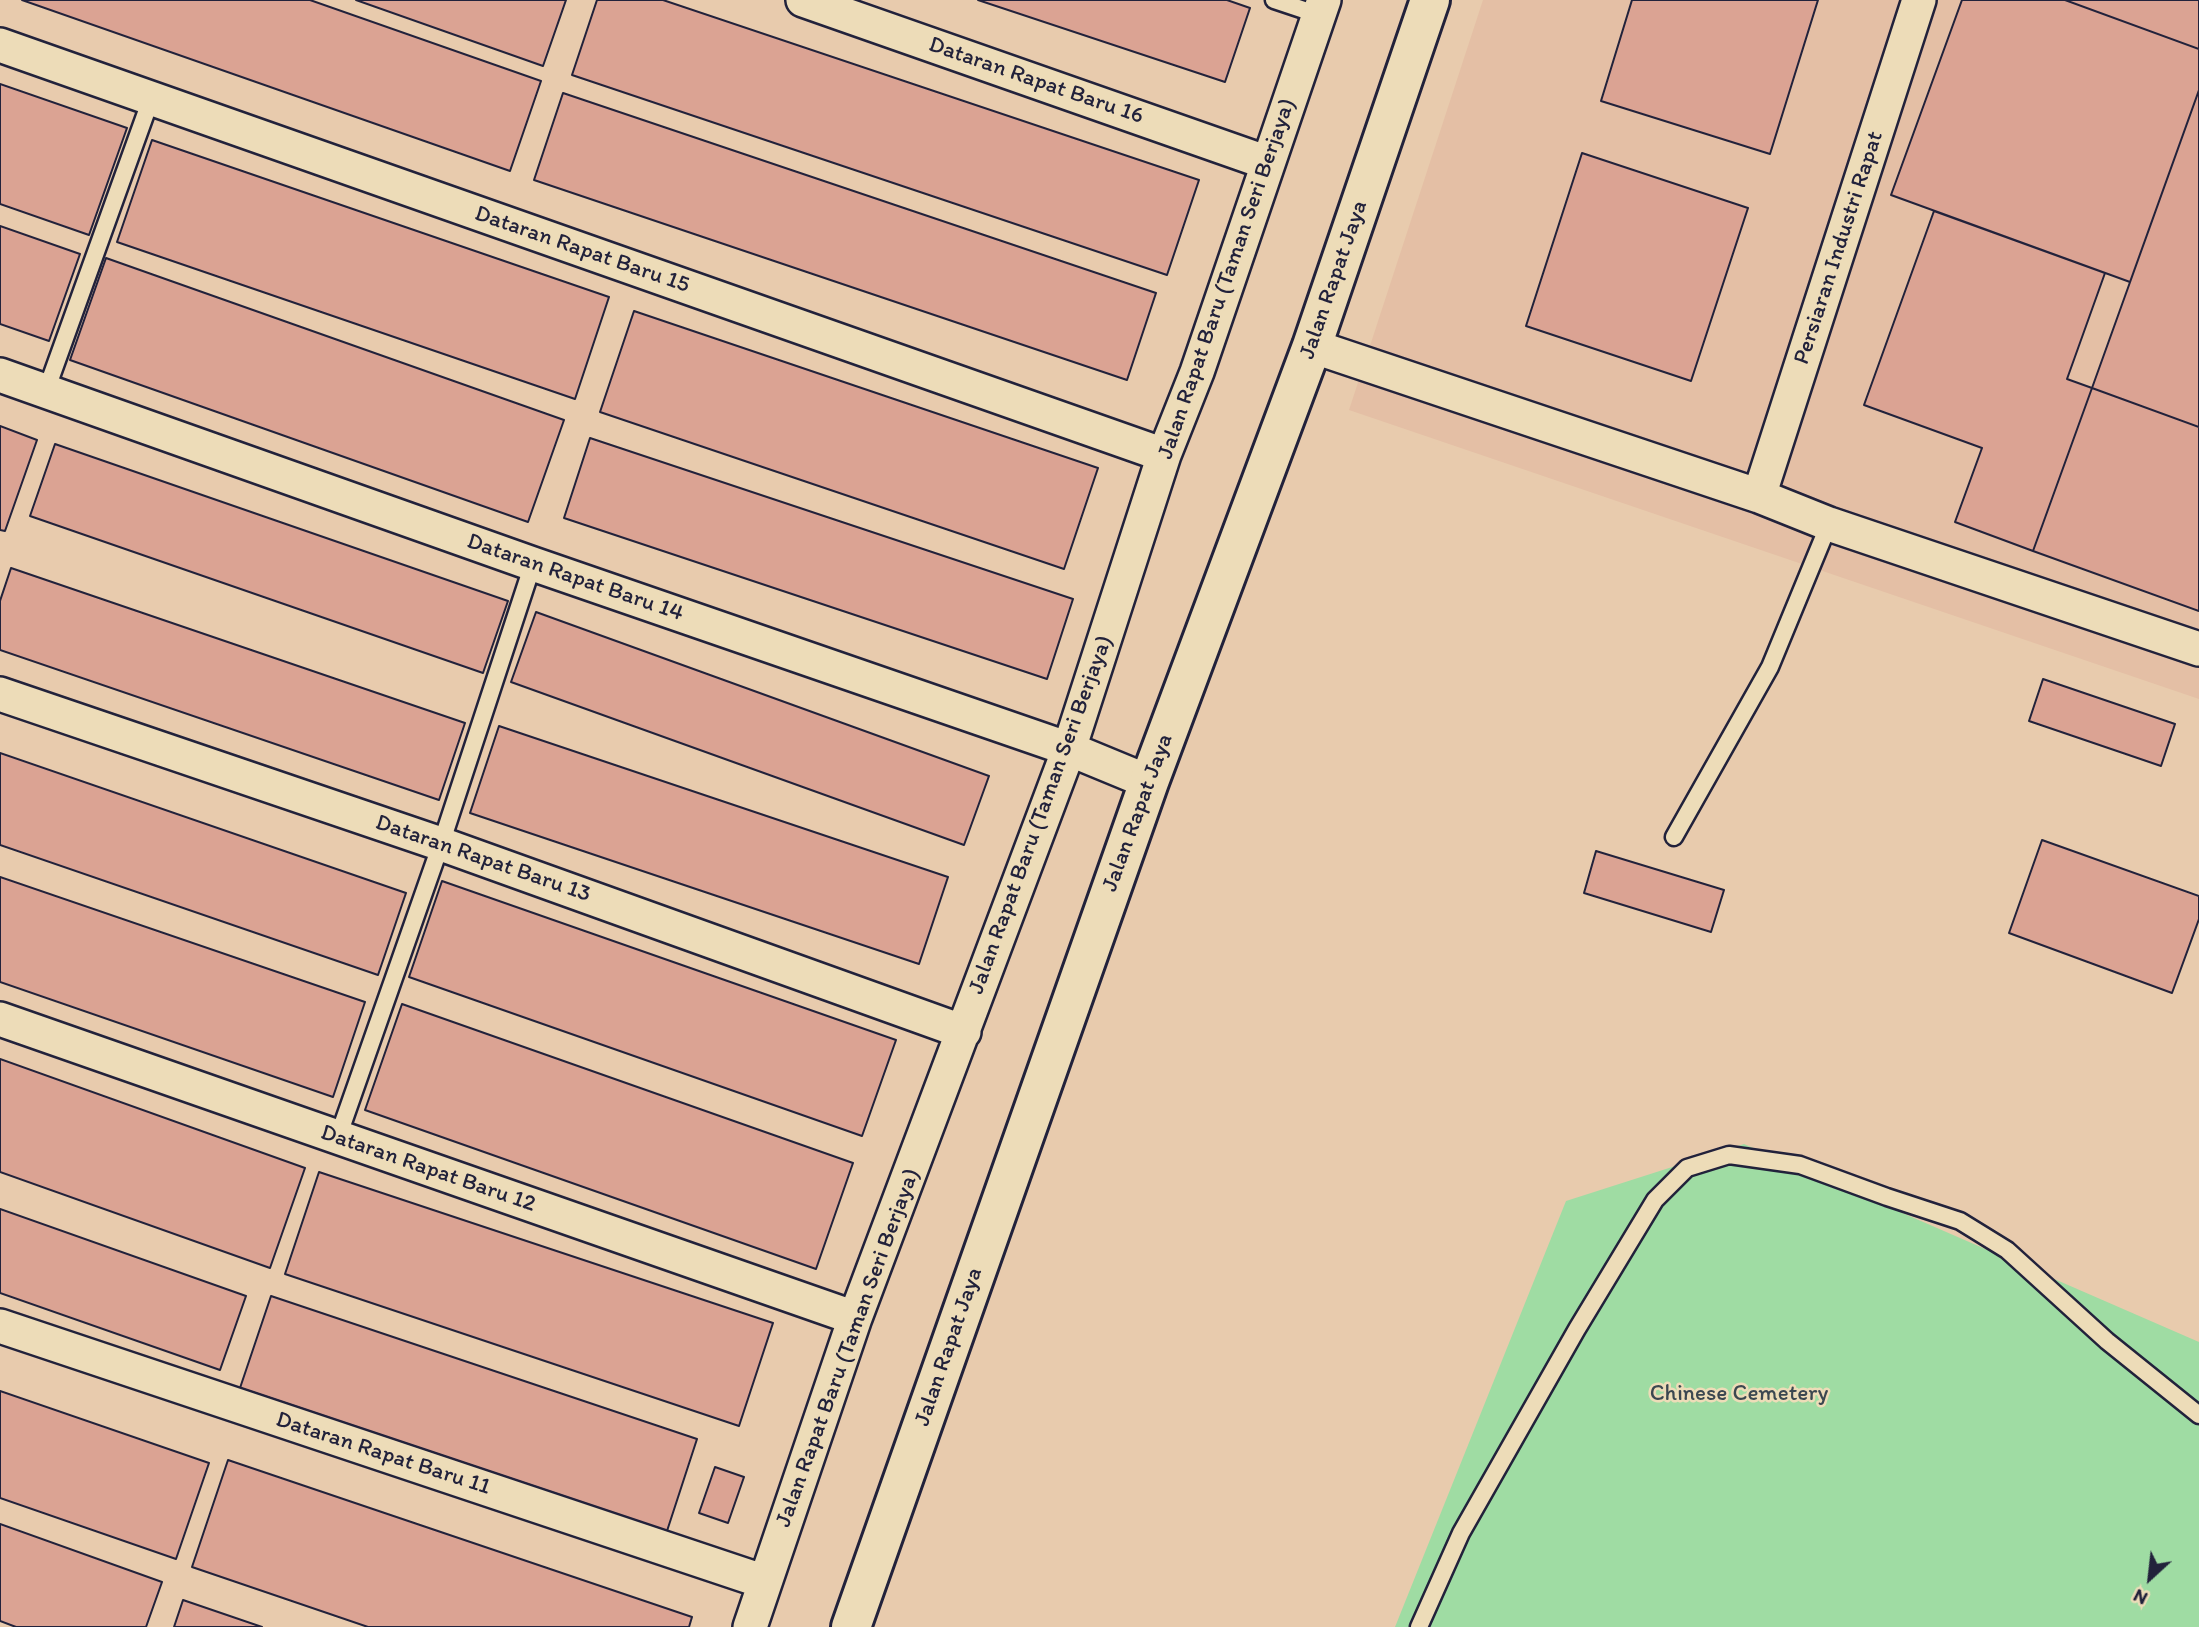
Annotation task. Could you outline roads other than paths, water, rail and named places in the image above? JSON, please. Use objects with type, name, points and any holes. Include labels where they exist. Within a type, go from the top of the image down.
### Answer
[{"type":"street","name":"Dataran Rapat Baru 16","points":[[803,0],[1268,163]]},
{"type":"street","name":"Jalan Rapat Jaya","points":[[851,1627],[1149,782],[1312,346],[1430,0]]},
{"type":"street","name":"Persiaran Industri Rapat","points":[[1759,496],[1919,0]]},
{"type":"street","name":"Jalan Rapat Baru (Taman Seri Berjaya)","points":[[750,1627],[855,1318],[1069,749],[1164,455],[1197,372],[1321,8]]},
{"type":"street","name":"Dataran Rapat Baru 15","points":[[0,46],[1164,455]]},
{"type":"street","points":[[1312,346],[1759,496],[1829,524],[2199,649]]},
{"type":"street","name":"Dataran Rapat Baru 14","points":[[0,375],[533,564],[1069,749],[1149,782]]},
{"type":"street","name":"Dataran Rapat Baru 13","points":[[0,694],[441,844],[964,1032]]},
{"type":"street","name":"Dataran Rapat Baru 12","points":[[0,1019],[855,1318]]},
{"type":"street","name":"Dataran Rapat Baru 11","points":[[0,1326],[765,1582]]},
{"type":"lane","points":[[1274,0],[1321,8]]},
{"type":"lane","points":[[46,391],[151,99]]},
{"type":"lane","points":[[1674,837],[1770,667],[1829,524]]},
{"type":"lane","points":[[338,1137],[441,844],[533,564]]},
{"type":"lane","points":[[1419,1627],[1461,1533],[1577,1329],[1655,1200],[1687,1168],[1729,1155],[1800,1165],[1960,1221],[2007,1250],[2108,1341],[2199,1415]]},
{"type":"park label","name":"Chinese Cemetery","points":[[1739,1394]]}]
